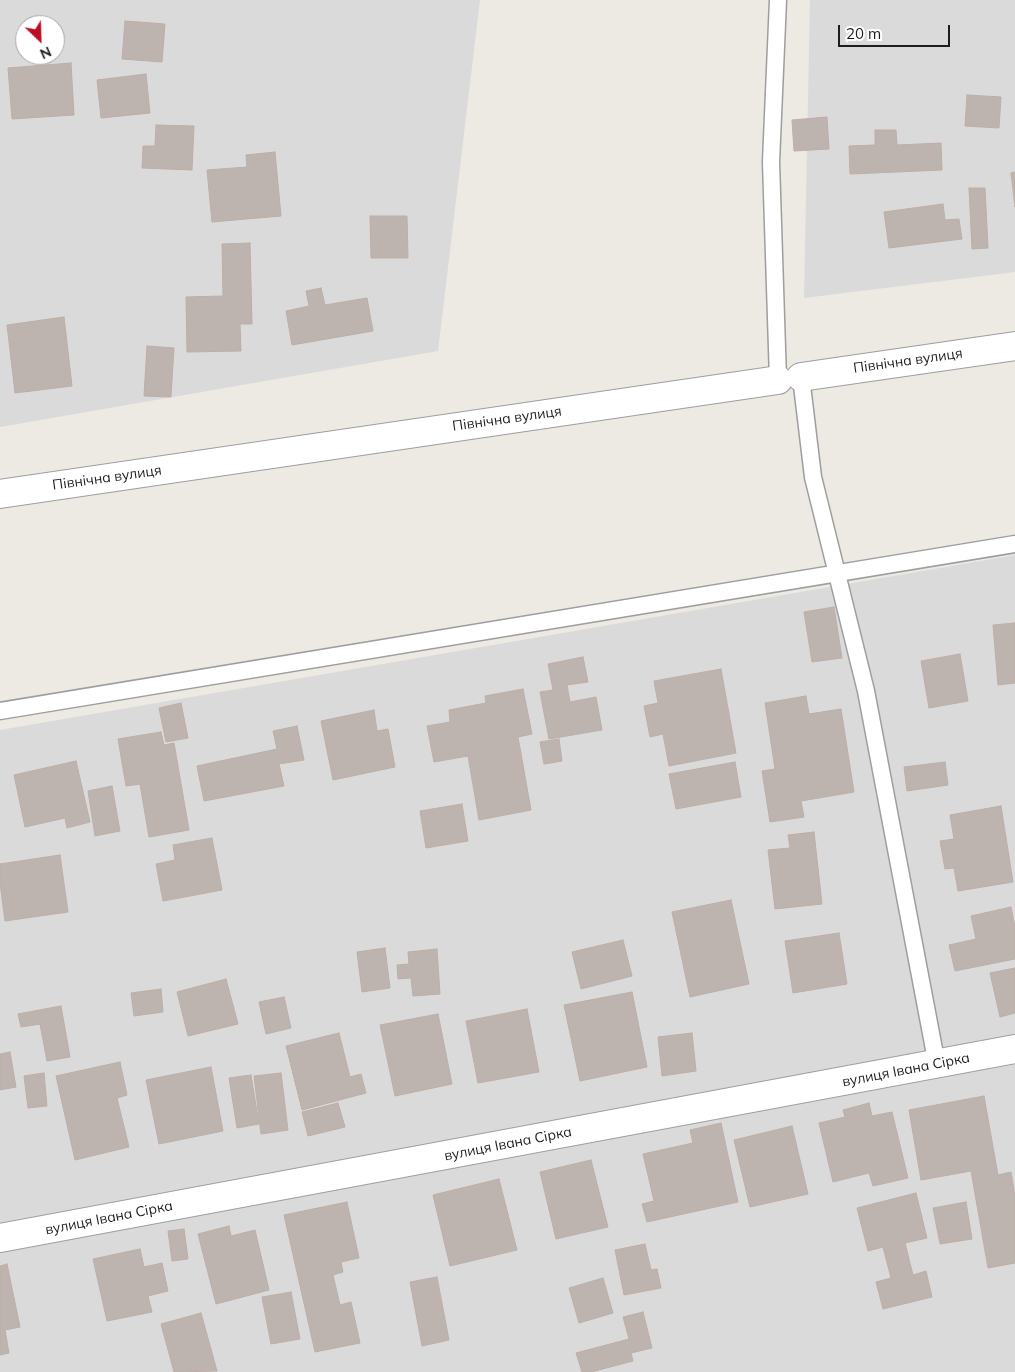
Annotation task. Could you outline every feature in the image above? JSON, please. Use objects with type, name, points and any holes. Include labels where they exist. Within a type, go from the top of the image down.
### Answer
[{"type":"street","name":"Північна вулиця","points":[[0,494],[1015,346]]},
{"type":"street","name":"вулиця Івана Сірка","points":[[0,1238],[1015,1049]]},
{"type":"lane","points":[[778,0],[771,162],[790,378],[866,691],[937,1064]]},
{"type":"lane","points":[[0,711],[1015,544]]},
{"type":"shaded area","points":[[0,0],[480,0],[438,351],[0,427]]},
{"type":"shaded area","points":[[810,0],[1015,0],[1015,272],[804,298]]},
{"type":"shaded area","points":[[1015,555],[1015,1372],[0,1372],[0,730]]},
{"type":"building","points":[[125,21],[165,24],[162,62],[122,59]]},
{"type":"building","points":[[71,63],[74,115],[12,119],[8,68],[65,65]]},
{"type":"building","points":[[146,74],[150,113],[101,118],[97,80]]},
{"type":"building","points":[[967,95],[1001,97],[999,128],[965,126]]},
{"type":"building","points":[[827,117],[829,149],[794,151],[792,120]]},
{"type":"building","points":[[156,125],[194,126],[192,170],[142,168],[143,146],[155,146]]},
{"type":"building","points":[[875,130],[896,130],[897,145],[941,143],[942,170],[850,174],[849,146],[875,145]]},
{"type":"building","points":[[275,152],[281,216],[212,222],[207,170],[247,167],[246,155]]},
{"type":"building","points":[[1015,172],[1015,207],[1011,173]]},
{"type":"building","points":[[969,188],[985,188],[988,248],[972,249]]},
{"type":"building","points":[[943,204],[945,220],[959,219],[962,239],[889,248],[884,212]]},
{"type":"building","points":[[370,216],[407,216],[408,258],[371,258]]},
{"type":"building","points":[[250,243],[252,324],[240,324],[241,351],[187,352],[186,297],[223,296],[222,244]]},
{"type":"building","points":[[321,288],[325,305],[367,298],[373,331],[292,345],[286,311],[309,306],[306,291]]},
{"type":"building","points":[[64,317],[72,386],[15,393],[7,325]]},
{"type":"building","points":[[147,346],[174,348],[171,397],[144,396]]},
{"type":"building","points":[[834,607],[842,658],[812,662],[804,612]]},
{"type":"building","points":[[1015,623],[1015,683],[998,685],[993,625]]},
{"type":"building","points":[[960,654],[968,701],[929,708],[921,661]]},
{"type":"building","points":[[583,657],[588,682],[567,685],[570,702],[596,697],[602,730],[549,739],[540,692],[553,690],[548,664]]},
{"type":"building","points":[[721,669],[736,753],[669,766],[663,734],[650,737],[644,706],[658,703],[654,681]]},
{"type":"building","points":[[523,689],[532,734],[518,737],[531,810],[479,820],[468,756],[434,762],[427,726],[450,722],[449,710],[486,703],[485,696]]},
{"type":"building","points":[[806,696],[809,714],[841,709],[854,792],[801,801],[804,817],[770,822],[762,771],[775,769],[765,703]]},
{"type":"building","points":[[181,703],[188,738],[166,742],[159,708]]},
{"type":"building","points":[[374,710],[377,731],[388,729],[395,767],[333,780],[321,721]]},
{"type":"building","points":[[297,726],[304,760],[279,764],[284,786],[204,801],[197,766],[277,749],[273,731]]},
{"type":"building","points":[[161,732],[164,745],[174,743],[189,830],[149,837],[140,784],[126,786],[118,739]]},
{"type":"building","points":[[559,739],[562,761],[544,764],[540,742]]},
{"type":"building","points":[[76,761],[90,822],[67,828],[65,818],[25,827],[14,775]]},
{"type":"building","points":[[735,762],[741,797],[676,809],[669,774]]},
{"type":"building","points":[[945,762],[948,785],[907,791],[904,767]]},
{"type":"building","points":[[112,786],[120,831],[95,836],[88,791]]},
{"type":"building","points":[[462,804],[468,841],[426,848],[420,811]]},
{"type":"building","points":[[1001,806],[1013,882],[958,891],[954,868],[945,869],[940,841],[954,839],[950,815]]},
{"type":"building","points":[[814,832],[822,904],[775,909],[768,850],[790,848],[788,835]]},
{"type":"building","points":[[212,838],[222,890],[163,901],[156,864],[175,860],[173,845]]},
{"type":"building","points":[[60,855],[68,912],[5,921],[0,883],[0,864]]},
{"type":"building","points":[[731,900],[749,984],[690,997],[672,912]]},
{"type":"building","points":[[1011,907],[1015,927],[1015,959],[955,971],[949,945],[976,939],[971,916]]},
{"type":"building","points":[[839,933],[847,984],[793,993],[785,941]]},
{"type":"building","points":[[623,940],[632,976],[581,989],[572,952]]},
{"type":"building","points":[[385,948],[390,988],[362,992],[357,952]]},
{"type":"building","points":[[437,949],[440,994],[413,996],[411,978],[398,979],[397,965],[409,964],[408,952]]},
{"type":"building","points":[[1015,968],[1015,1013],[1000,1017],[990,973]]},
{"type":"building","points":[[226,979],[238,1024],[188,1036],[177,992]]},
{"type":"building","points":[[161,989],[163,1012],[134,1016],[131,993]]},
{"type":"building","points":[[632,992],[647,1067],[580,1081],[564,1005]]},
{"type":"building","points":[[284,997],[291,1028],[266,1034],[259,1002]]},
{"type":"building","points":[[61,1006],[70,1057],[47,1061],[40,1024],[21,1027],[18,1014]]},
{"type":"building","points":[[527,1009],[539,1072],[478,1083],[466,1021]]},
{"type":"building","points":[[438,1014],[452,1084],[395,1096],[380,1025]]},
{"type":"building","points":[[339,1033],[350,1077],[361,1074],[366,1093],[302,1110],[286,1046]]},
{"type":"building","points":[[692,1033],[696,1071],[662,1076],[658,1037]]},
{"type":"building","points":[[10,1052],[16,1087],[0,1090],[0,1054]]},
{"type":"building","points":[[120,1062],[127,1095],[117,1098],[129,1147],[75,1160],[56,1076]]},
{"type":"building","points":[[211,1067],[223,1131],[159,1144],[146,1080]]},
{"type":"building","points":[[44,1073],[47,1106],[28,1108],[24,1076]]},
{"type":"building","points":[[281,1073],[288,1130],[261,1134],[254,1076]]},
{"type":"building","points":[[251,1075],[259,1124],[237,1128],[229,1078]]},
{"type":"building","points":[[984,1096],[998,1175],[1011,1172],[1015,1196],[1015,1263],[988,1268],[971,1171],[921,1180],[909,1110]]},
{"type":"building","points":[[338,1103],[345,1127],[308,1136],[302,1112]]},
{"type":"building","points":[[869,1103],[872,1116],[892,1112],[908,1178],[873,1186],[869,1173],[833,1182],[819,1123],[845,1117],[843,1110]]},
{"type":"building","points":[[721,1123],[738,1202],[647,1222],[642,1204],[654,1201],[643,1154],[693,1143],[690,1130]]},
{"type":"building","points":[[792,1126],[808,1194],[750,1207],[734,1140]]},
{"type":"building","points":[[591,1160],[608,1227],[556,1239],[540,1172]]},
{"type":"building","points":[[499,1179],[517,1250],[450,1266],[433,1195]]},
{"type":"building","points":[[916,1193],[927,1238],[905,1243],[913,1275],[926,1271],[932,1297],[883,1309],[876,1282],[891,1278],[883,1247],[868,1251],[857,1208]]},
{"type":"building","points":[[347,1202],[359,1258],[341,1262],[343,1272],[333,1275],[340,1305],[351,1302],[360,1343],[315,1352],[284,1215]]},
{"type":"building","points":[[966,1202],[972,1239],[940,1244],[933,1208]]},
{"type":"building","points":[[229,1226],[231,1236],[255,1230],[269,1290],[216,1304],[198,1234]]},
{"type":"building","points":[[184,1229],[188,1259],[172,1261],[168,1231]]},
{"type":"building","points":[[645,1244],[651,1270],[657,1269],[661,1288],[624,1295],[615,1250]]},
{"type":"building","points":[[140,1249],[144,1267],[162,1263],[168,1291],[148,1296],[152,1312],[107,1321],[93,1259]]},
{"type":"building","points":[[7,1264],[20,1327],[5,1330],[9,1353],[0,1355],[0,1266]]},
{"type":"building","points":[[437,1277],[449,1340],[422,1346],[410,1282]]},
{"type":"building","points":[[603,1278],[613,1313],[579,1323],[569,1288]]},
{"type":"building","points":[[291,1292],[300,1339],[271,1344],[262,1297]]},
{"type":"building","points":[[643,1312],[652,1348],[631,1353],[633,1361],[591,1372],[582,1372],[576,1353],[629,1339],[623,1317]]},
{"type":"building","points":[[201,1313],[217,1371],[174,1372],[161,1324]]}]
